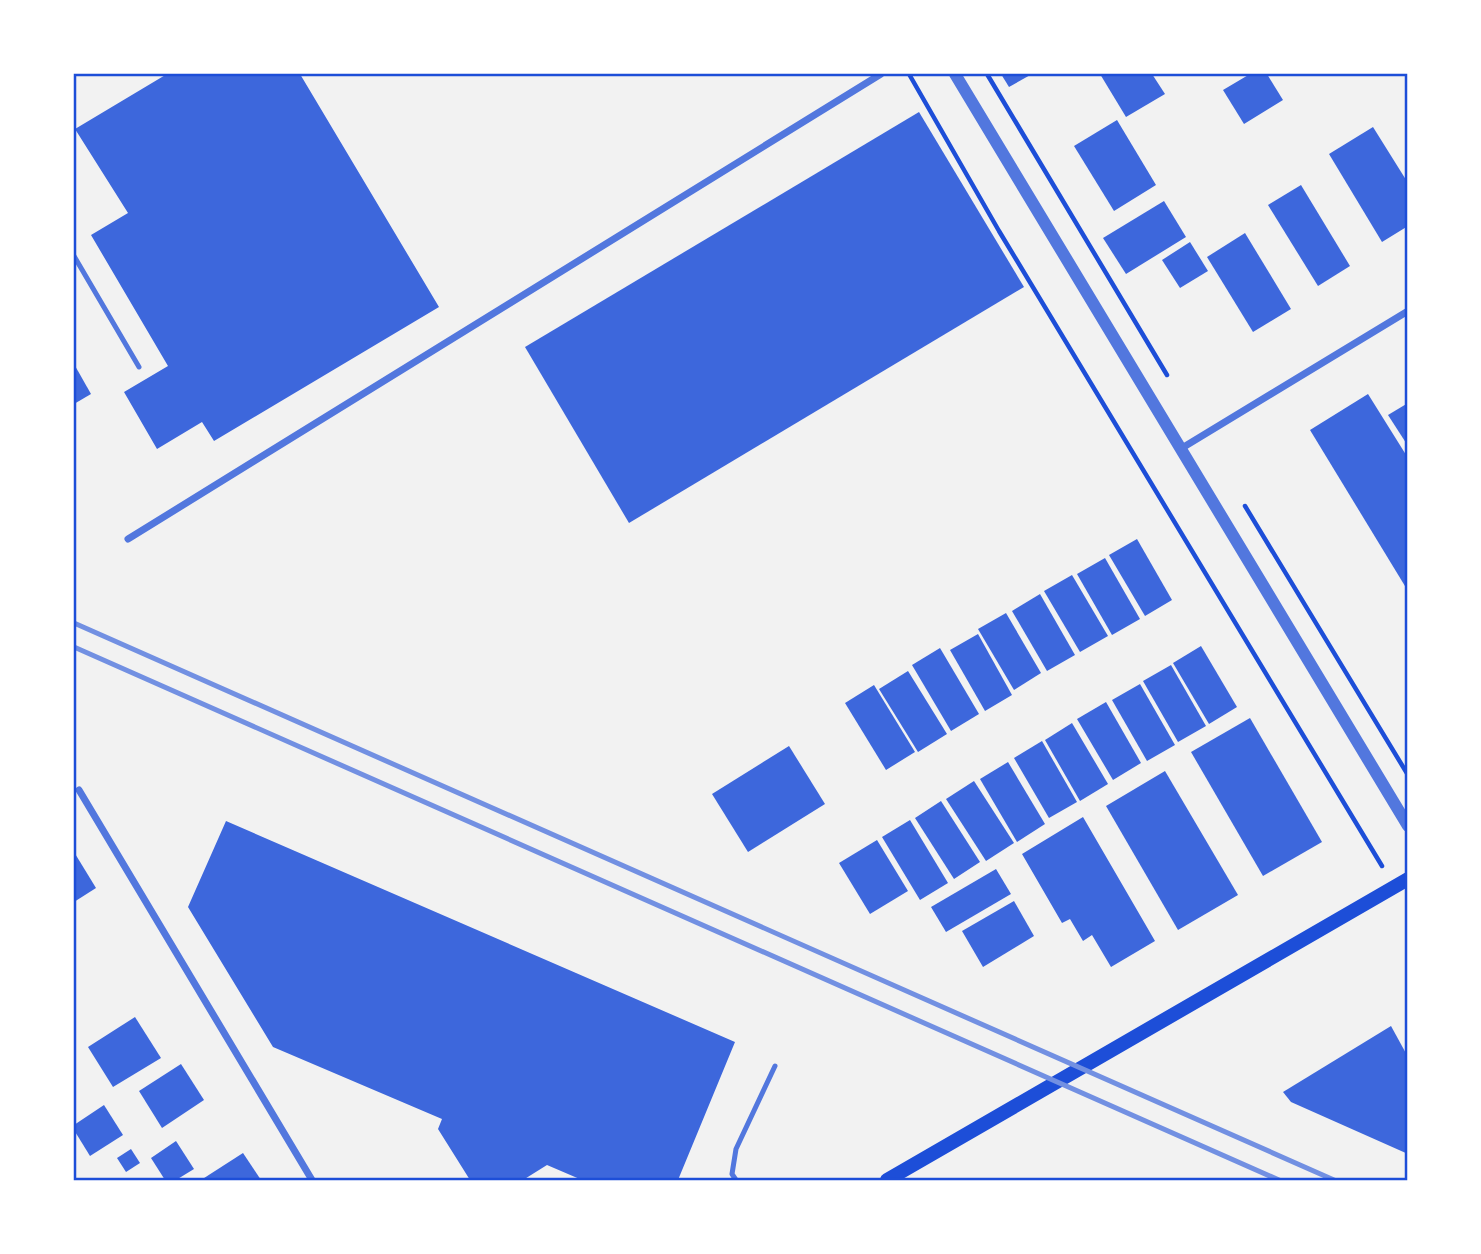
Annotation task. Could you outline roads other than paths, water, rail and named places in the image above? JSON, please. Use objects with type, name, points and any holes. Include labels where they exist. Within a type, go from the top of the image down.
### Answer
[{"type":"main road","points":[[887,1181],[1401,883]]},
{"type":"street","points":[[128,539],[881,74]]},
{"type":"street","points":[[955,74],[1408,826]]},
{"type":"street","points":[[1182,448],[1408,312]]},
{"type":"street","points":[[79,790],[312,1181]]},
{"type":"lane","points":[[74,256],[139,367]]},
{"type":"lane","points":[[736,1181],[732,1174],[736,1149],[775,1066]]},
{"type":"railway","points":[[74,623],[1334,1180]]},
{"type":"railway","points":[[74,647],[1279,1180]]}]
